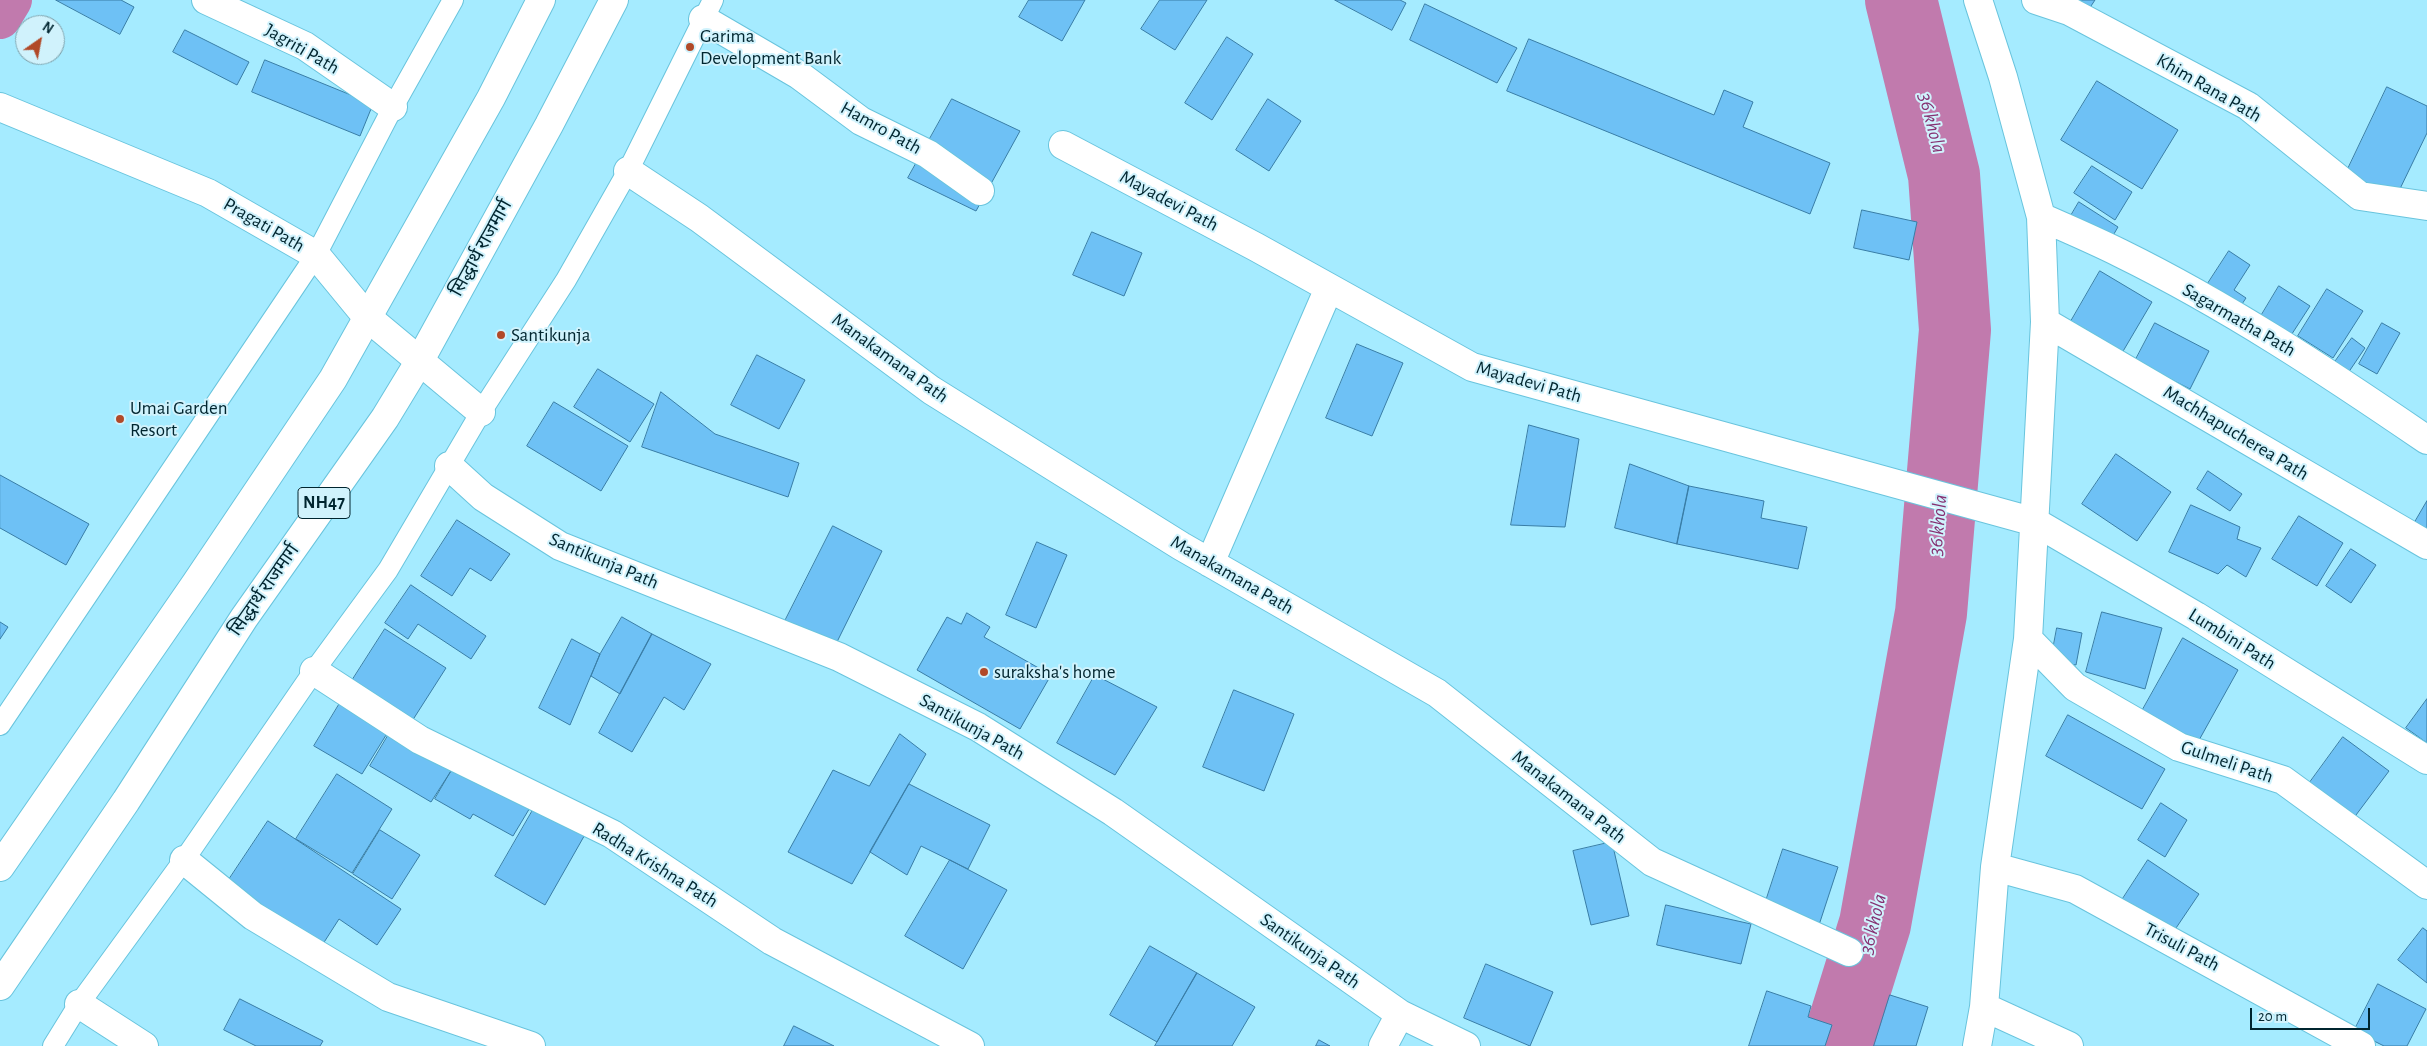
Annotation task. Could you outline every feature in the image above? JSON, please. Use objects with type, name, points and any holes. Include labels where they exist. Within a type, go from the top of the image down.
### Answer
[{"type":"main road","name":"Jagriti Path","points":[[206,0],[304,46],[393,107]]},
{"type":"main road","points":[[0,867],[333,379],[491,98],[541,0]]},
{"type":"main road","name":"सिद्धार्थ राजमार्ग","points":[[0,986],[126,801],[244,618],[384,418],[419,362],[549,124],[614,0]]},
{"type":"main road","points":[[1976,1046],[1984,1007],[1996,866],[2028,639],[2045,322],[2041,216],[2003,78],[1978,0]]},
{"type":"main road","name":"Khim Rana Path","points":[[2036,0],[2069,11],[2248,106],[2360,196],[2427,206]]},
{"type":"main road","name":"Hamro Path","points":[[708,10],[861,121],[928,154],[980,191]]},
{"type":"main road","name":"Pragati Path","points":[[0,107],[208,193],[316,255],[367,317],[481,412]]},
{"type":"main road","name":"Mayadevi Path","points":[[1063,145],[1330,288],[1472,367],[2035,522]]},
{"type":"main road","name":"Manakamana Path","points":[[628,171],[699,218],[931,390],[1210,563],[1437,693],[1652,862],[1849,952]]},
{"type":"main road","name":"Sagarmatha Path","points":[[2041,216],[2121,253],[2230,314],[2337,378],[2427,440]]},
{"type":"main road","points":[[1210,563],[1330,288]]},
{"type":"main road","name":"Machhapucherea Path","points":[[2045,322],[2427,545]]},
{"type":"main road","name":"Santikunja Path","points":[[449,466],[484,497],[560,546],[839,657],[978,727],[1113,812],[1400,1014],[1466,1046]]},
{"type":"main road","name":"Lumbini Path","points":[[2035,522],[2196,616],[2427,760]]},
{"type":"main road","name":"Gulmeli Path","points":[[2028,639],[2075,687],[2180,747],[2283,780],[2427,885]]},
{"type":"main road","name":"Radha Krishna Path","points":[[314,671],[420,740],[612,834],[772,941],[970,1046]]},
{"type":"main road","points":[[184,860],[253,916],[388,997],[531,1046]]},
{"type":"main road","name":"Trisuli Path","points":[[1996,866],[2075,889],[2361,1046]]},
{"type":"main road","points":[[79,1004],[144,1046]]},
{"type":"main road","points":[[1984,1007],[2069,1046]]},
{"type":"main road","points":[[1384,1046],[1400,1014]]},
{"type":"lane","points":[[0,725],[316,255],[393,107],[454,0]]},
{"type":"lane","points":[[53,1046],[79,1004],[184,860],[314,671],[388,570],[481,412],[566,280],[628,171],[708,10]]},
{"type":"building","points":[[56,0],[121,0],[134,7],[120,34]]},
{"type":"building","points":[[1029,0],[1085,0],[1062,41],[1019,17]]},
{"type":"building","points":[[1160,0],[1207,0],[1175,50],[1141,29]]},
{"type":"building","points":[[1335,0],[1400,0],[1406,3],[1392,30]]},
{"type":"building","points":[[2063,0],[2095,0],[2085,15]]},
{"type":"building","points":[[1425,4],[1517,48],[1497,83],[1410,40]]},
{"type":"building","points":[[185,30],[249,62],[237,85],[173,52]]},
{"type":"building","points":[[1227,37],[1253,54],[1212,120],[1185,103]]},
{"type":"building","points":[[1529,39],[1714,115],[1724,90],[1753,102],[1743,127],[1830,163],[1810,214],[1507,91]]},
{"type":"building","points":[[265,60],[373,104],[360,136],[252,92]]},
{"type":"building","points":[[2097,81],[2178,130],[2142,189],[2061,140]]},
{"type":"building","points":[[2387,87],[2427,106],[2427,133],[2396,197],[2346,173]]},
{"type":"building","points":[[952,99],[1020,131],[976,211],[908,178]]},
{"type":"building","points":[[1268,99],[1301,121],[1269,171],[1236,150]]},
{"type":"building","points":[[2092,166],[2132,192],[2115,220],[2074,193]]},
{"type":"building","points":[[2079,202],[2118,227],[2108,244],[2069,219]]},
{"type":"building","points":[[1862,210],[1917,222],[1909,260],[1854,248]]},
{"type":"building","points":[[1092,232],[1142,253],[1124,296],[1073,275]]},
{"type":"building","points":[[2229,251],[2250,265],[2234,290],[2246,298],[2236,313],[2203,291]]},
{"type":"building","points":[[2100,271],[2152,302],[2122,353],[2070,323]]},
{"type":"building","points":[[2279,286],[2310,306],[2288,340],[2258,321]]},
{"type":"building","points":[[2327,289],[2363,311],[2333,358],[2298,336]]},
{"type":"building","points":[[2155,323],[2209,351],[2190,389],[2135,361]]},
{"type":"building","points":[[2382,323],[2400,333],[2377,374],[2359,364]]},
{"type":"building","points":[[2352,338],[2365,348],[2346,376],[2332,366]]},
{"type":"building","points":[[1357,344],[1403,363],[1372,436],[1326,418]]},
{"type":"building","points":[[757,355],[805,380],[779,429],[731,405]]},
{"type":"building","points":[[598,369],[654,404],[630,442],[574,407]]},
{"type":"building","points":[[661,392],[715,434],[799,463],[788,497],[642,447]]},
{"type":"building","points":[[554,402],[628,446],[601,491],[527,446]]},
{"type":"building","points":[[1529,425],[1579,439],[1565,527],[1511,525]]},
{"type":"building","points":[[2116,454],[2171,492],[2137,541],[2082,504]]},
{"type":"building","points":[[1630,464],[1689,486],[1677,544],[1615,528]]},
{"type":"building","points":[[2208,471],[2242,494],[2230,511],[2197,489]]},
{"type":"building","points":[[0,475],[89,524],[66,565],[0,528]]},
{"type":"building","points":[[1689,486],[1764,501],[1761,518],[1807,527],[1798,569],[1677,544]]},
{"type":"building","points":[[2427,501],[2427,529],[2415,522]]},
{"type":"building","points":[[2191,505],[2240,527],[2237,539],[2261,548],[2246,577],[2227,565],[2218,574],[2169,552]]},
{"type":"building","points":[[2299,516],[2343,543],[2317,586],[2272,559]]},
{"type":"building","points":[[457,520],[510,554],[491,581],[470,568],[452,596],[421,576]]},
{"type":"building","points":[[833,526],[882,551],[833,650],[783,625]]},
{"type":"building","points":[[1037,542],[1067,555],[1036,628],[1006,615]]},
{"type":"building","points":[[2351,549],[2376,565],[2351,603],[2326,586]]},
{"type":"building","points":[[411,585],[486,636],[471,659],[418,624],[408,639],[385,623]]},
{"type":"building","points":[[2102,612],[2162,628],[2145,689],[2086,672]]},
{"type":"building","name":"suraksha's home","points":[[967,613],[990,627],[984,637],[1051,675],[1020,729],[917,670],[947,617],[961,624]]},
{"type":"building","points":[[622,617],[652,634],[620,694],[591,676],[600,654]]},
{"type":"building","points":[[0,622],[8,627],[0,639]]},
{"type":"building","points":[[2057,628],[2082,633],[2076,665],[2051,660]]},
{"type":"building","points":[[385,629],[446,668],[407,729],[346,690]]},
{"type":"building","points":[[652,634],[711,664],[684,710],[664,697],[632,752],[599,733]]},
{"type":"building","points":[[2183,638],[2238,670],[2198,742],[2142,711]]},
{"type":"building","points":[[572,639],[600,654],[570,725],[539,708]]},
{"type":"building","points":[[1095,675],[1157,707],[1115,775],[1057,743]]},
{"type":"building","points":[[1234,690],[1294,714],[1264,791],[1203,767]]},
{"type":"building","points":[[343,698],[391,727],[362,774],[314,746]]},
{"type":"building","points":[[2427,699],[2427,743],[2406,728]]},
{"type":"building","points":[[2068,715],[2165,769],[2142,809],[2046,756]]},
{"type":"building","points":[[389,734],[451,771],[431,802],[370,766]]},
{"type":"building","points":[[900,734],[926,754],[852,884],[788,852],[833,770],[869,786]]},
{"type":"building","points":[[2343,737],[2389,771],[2353,819],[2308,785]]},
{"type":"building","points":[[456,763],[531,806],[513,836],[473,814],[470,819],[435,799]]},
{"type":"building","points":[[337,774],[392,809],[352,873],[296,839]]},
{"type":"building","points":[[909,784],[990,825],[968,869],[921,846],[907,875],[870,852]]},
{"type":"building","points":[[537,803],[587,831],[545,905],[495,876]]},
{"type":"building","points":[[2161,803],[2187,820],[2165,857],[2138,840]]},
{"type":"building","points":[[268,821],[401,909],[377,945],[339,919],[321,947],[226,884]]},
{"type":"building","points":[[380,830],[420,855],[392,899],[353,874]]},
{"type":"building","points":[[1612,842],[1629,916],[1591,925],[1573,851]]},
{"type":"building","points":[[1783,849],[1838,867],[1819,925],[1764,907]]},
{"type":"building","points":[[950,860],[1007,890],[963,969],[905,936]]},
{"type":"building","points":[[2148,860],[2199,894],[2172,934],[2122,900]]},
{"type":"building","points":[[1666,905],[1751,924],[1741,964],[1657,945]]},
{"type":"building","points":[[2423,928],[2427,931],[2427,983],[2398,960]]},
{"type":"building","points":[[1150,946],[1197,973],[1157,1042],[1110,1015]]},
{"type":"building","points":[[1486,964],[1553,992],[1530,1046],[1464,1018]]},
{"type":"building","points":[[1197,973],[1255,1007],[1232,1046],[1155,1046]]},
{"type":"building","points":[[2378,984],[2426,1009],[2407,1046],[2384,1046],[2354,1031]]},
{"type":"building","points":[[1767,991],[1811,1006],[1808,1017],[1832,1025],[1825,1046],[1749,1046]]},
{"type":"building","points":[[1890,995],[1928,1007],[1916,1046],[1874,1046]]},
{"type":"building","points":[[240,999],[323,1041],[320,1046],[256,1046],[224,1030]]},
{"type":"building","points":[[794,1026],[834,1046],[784,1046]]},
{"type":"building","points":[[1319,1040],[1330,1046],[1316,1046]]},
{"type":"waterway","points":[[0,18],[11,0]]},
{"type":"waterway","name":"36 khola","points":[[1837,1046],[1875,924],[1931,613],[1955,330],[1944,175],[1901,0]]},
{"type":"place","name":"Garima Development Bank","points":[[690,47]]},
{"type":"place","name":"Santikunja","points":[[501,335]]},
{"type":"place","name":"Umai Garden Resort","points":[[120,419]]},
{"type":"place","name":"suraksha's home","points":[[984,672]]}]
